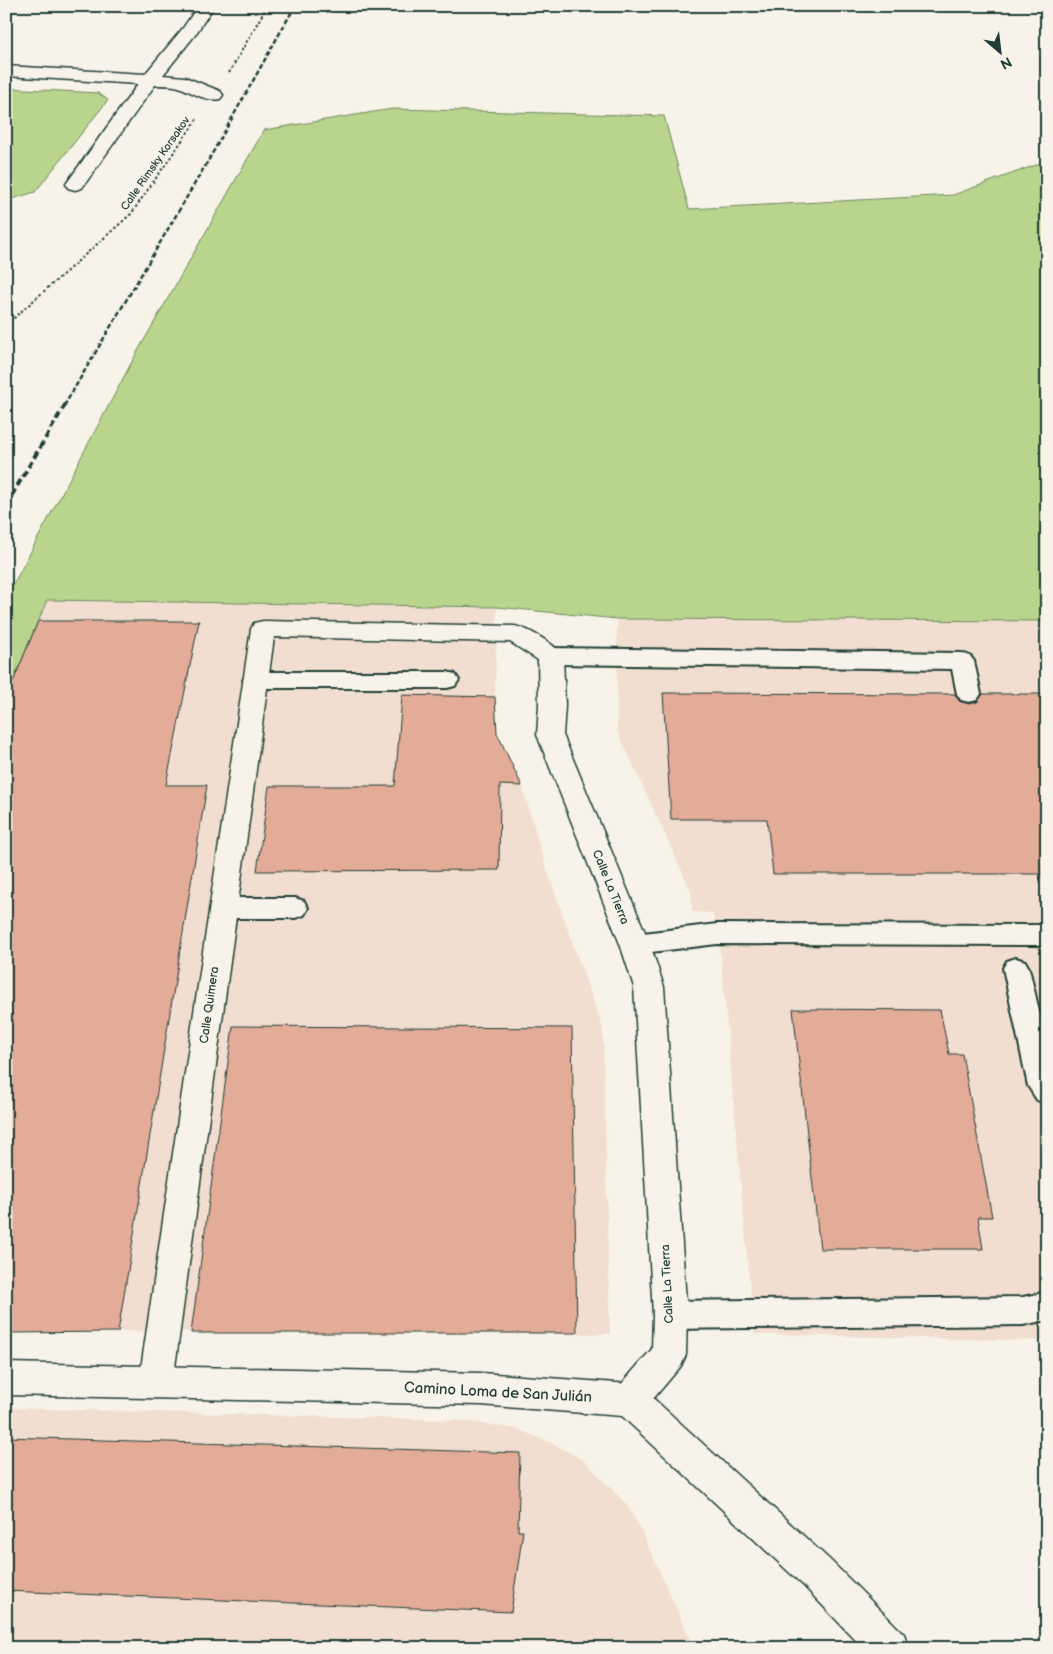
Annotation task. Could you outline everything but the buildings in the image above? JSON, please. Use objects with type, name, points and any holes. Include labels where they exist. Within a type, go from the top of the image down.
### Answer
[{"type":"street","points":[[75,184],[150,78],[189,31],[206,6]]},
{"type":"street","points":[[6,71],[179,81],[214,95]]},
{"type":"street","name":"Calle Quimera","points":[[156,1382],[263,629],[516,634],[550,656]]},
{"type":"street","name":"Calle La Tierra","points":[[550,656],[552,706],[550,735],[635,944],[649,987],[670,1315],[669,1355],[630,1400]]},
{"type":"street","name":"Camino Loma de San Julián","points":[[6,1379],[481,1389],[630,1400]]},
{"type":"street","points":[[630,1400],[818,1574],[890,1648]]},
{"type":"lane","points":[[550,656],[962,661],[969,694]]},
{"type":"lane","points":[[255,680],[447,680]]},
{"type":"lane","points":[[223,908],[295,908]]},
{"type":"lane","points":[[635,944],[717,934],[1046,939]]},
{"type":"lane","points":[[1016,968],[1042,1086],[1047,1092]]},
{"type":"lane","points":[[670,1315],[1022,1311],[1047,1306]]},
{"type":"path","name":"Calle Rimsky Korsakov","points":[[6,325],[131,214],[229,73],[267,6]]},
{"type":"shaded area","points":[[47,600],[497,607],[495,697],[497,733],[522,786],[547,870],[603,1029],[610,1334],[119,1331],[6,1333],[6,699]]},
{"type":"shaded area","points":[[617,619],[1047,621],[1047,1341],[754,1334],[721,958],[713,913],[692,912],[691,891],[617,730]]},
{"type":"shaded area","points":[[6,1408],[454,1420],[514,1428],[550,1442],[583,1460],[627,1505],[641,1530],[694,1648],[6,1648]]},
{"type":"green space","points":[[6,88],[98,93],[108,100],[35,192],[6,201]]},
{"type":"green space","points":[[392,109],[664,116],[689,209],[953,195],[1047,161],[1047,621],[617,619],[497,607],[47,600],[6,699],[6,598],[135,356],[264,130]]},
{"type":"railway","points":[[64,406],[208,161],[295,6]]},
{"type":"railway","points":[[6,505],[65,405]]}]
